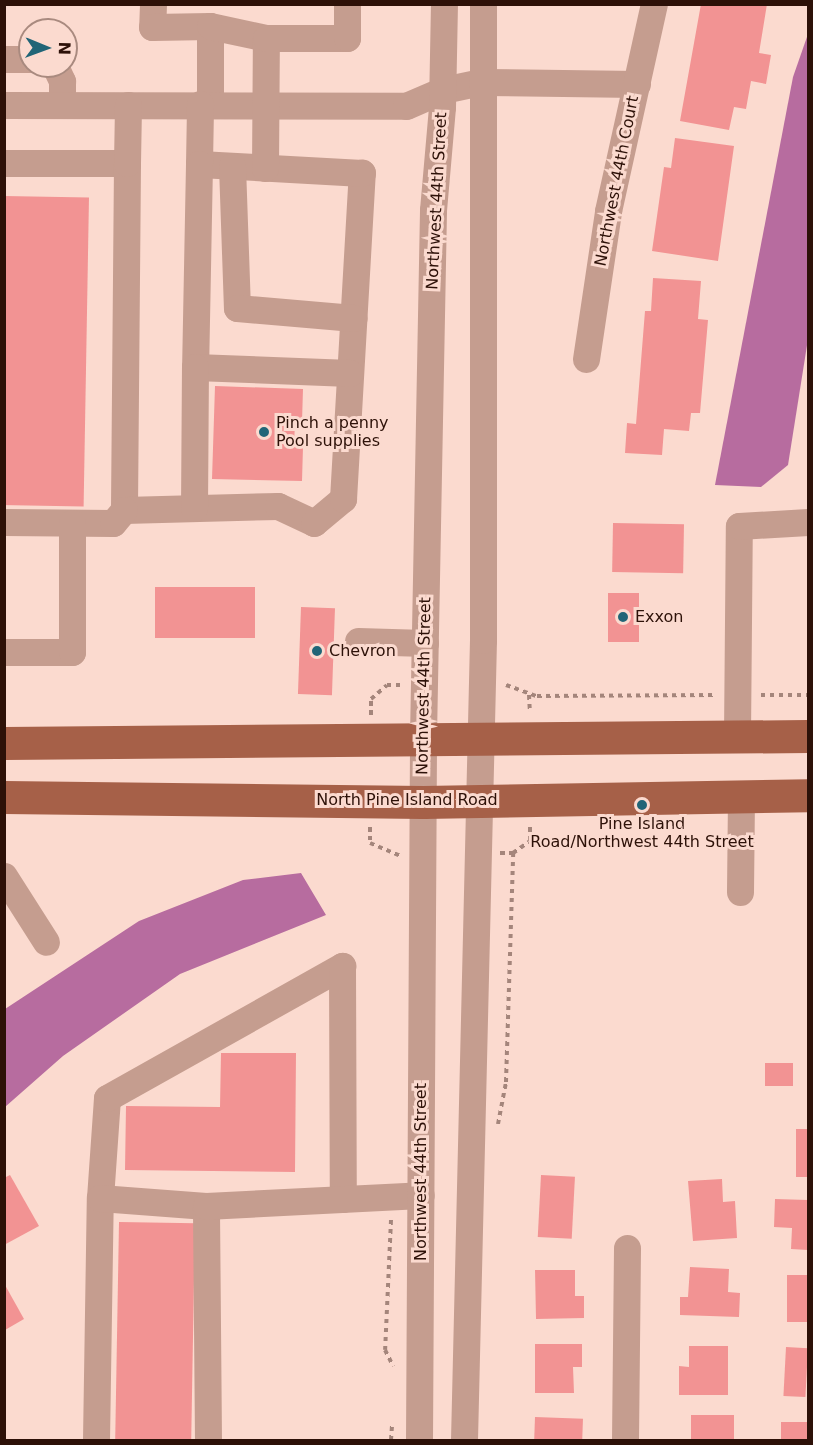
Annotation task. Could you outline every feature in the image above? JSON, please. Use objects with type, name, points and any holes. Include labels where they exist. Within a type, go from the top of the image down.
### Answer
[{"type":"main road","points":[[4,743],[479,735],[808,736]]},
{"type":"main road","name":"North Pine Island Road","points":[[4,797],[423,802],[808,795]]},
{"type":"street","points":[[153,4],[152,27],[210,26],[266,38],[348,38],[347,4]]},
{"type":"street","name":"Northwest 44th Street","points":[[419,1440],[423,736],[433,210],[443,90],[444,4]]},
{"type":"street","points":[[464,1440],[481,685],[483,4]]},
{"type":"street","name":"Northwest 44th Court","points":[[586,359],[608,211],[654,4]]},
{"type":"street","points":[[195,508],[199,164],[210,26]]},
{"type":"street","points":[[265,168],[266,38]]},
{"type":"street","points":[[61,78],[62,105]]},
{"type":"street","points":[[4,105],[406,106],[443,90],[482,82],[637,84]]},
{"type":"street","points":[[4,522],[113,523],[124,510],[128,105]]},
{"type":"street","points":[[4,163],[127,163]]},
{"type":"street","points":[[124,510],[278,506],[314,523],[343,499],[362,173],[199,164]]},
{"type":"street","points":[[232,166],[237,308],[354,318]]},
{"type":"street","points":[[195,367],[350,373]]},
{"type":"street","points":[[737,736],[735,695],[739,526],[808,522]]},
{"type":"street","points":[[4,652],[72,652],[72,523]]},
{"type":"street","points":[[358,641],[425,643]]},
{"type":"street","points":[[740,892],[741,796]]},
{"type":"street","points":[[4,876],[46,942]]},
{"type":"street","points":[[96,1440],[100,1198],[107,1098],[342,966],[343,1199]]},
{"type":"street","points":[[100,1198],[206,1206],[421,1195]]},
{"type":"street","points":[[206,1206],[208,1440]]},
{"type":"street","points":[[625,1440],[627,1248]]},
{"type":"path","points":[[371,737],[371,699],[387,685],[424,685]]},
{"type":"path","points":[[481,685],[512,685],[530,695],[808,695]]},
{"type":"path","points":[[530,695],[530,735]]},
{"type":"path","points":[[476,854],[513,853],[530,841],[530,800]]},
{"type":"path","points":[[371,802],[370,843],[380,843],[394,856],[423,855]]},
{"type":"shaded area","points":[[808,34],[808,339],[788,465],[761,487],[715,485],[793,77]]},
{"type":"shaded area","points":[[301,873],[326,915],[180,974],[63,1056],[5,1107],[5,1009],[139,921],[243,880]]},
{"type":"building","points":[[701,4],[767,4],[759,53],[771,55],[766,84],[751,81],[746,109],[734,107],[729,130],[680,121]]},
{"type":"building","points":[[675,138],[734,146],[718,261],[652,251],[664,167],[671,168]]},
{"type":"building","points":[[4,196],[89,197],[84,506],[4,505]]},
{"type":"building","points":[[653,278],[701,281],[698,319],[708,320],[700,413],[691,413],[689,431],[664,429],[662,455],[625,453],[627,423],[636,424],[645,311],[651,311]]},
{"type":"building","points":[[215,386],[303,389],[302,422],[295,421],[294,447],[303,447],[302,481],[212,479]]},
{"type":"building","points":[[613,523],[684,524],[683,573],[612,572]]},
{"type":"building","points":[[155,587],[255,587],[255,638],[155,638]]},
{"type":"building","points":[[608,593],[639,593],[639,642],[608,642]]},
{"type":"building","name":"Chevron","points":[[301,607],[335,608],[332,695],[298,694]]},
{"type":"building","points":[[221,1053],[296,1053],[295,1172],[125,1170],[126,1106],[220,1107]]},
{"type":"building","points":[[765,1063],[793,1063],[793,1086],[765,1086]]},
{"type":"building","points":[[796,1129],[808,1129],[808,1177],[796,1177]]},
{"type":"building","points":[[10,1175],[39,1226],[4,1245],[4,1178]]},
{"type":"building","points":[[541,1175],[575,1177],[572,1239],[538,1237]]},
{"type":"building","points":[[722,1179],[723,1202],[735,1201],[737,1238],[693,1241],[688,1181]]},
{"type":"building","points":[[775,1199],[808,1200],[808,1250],[791,1249],[792,1228],[774,1227]]},
{"type":"building","points":[[119,1222],[195,1223],[191,1440],[115,1440]]},
{"type":"building","points":[[690,1267],[729,1269],[728,1292],[740,1293],[739,1317],[680,1315],[680,1297],[688,1297]]},
{"type":"building","points":[[535,1270],[575,1270],[575,1296],[584,1296],[584,1318],[536,1319]]},
{"type":"building","points":[[787,1275],[808,1275],[808,1322],[787,1322]]},
{"type":"building","points":[[5,1285],[24,1319],[5,1330]]},
{"type":"building","points":[[535,1344],[582,1344],[582,1367],[573,1367],[574,1393],[535,1393]]},
{"type":"building","points":[[689,1346],[728,1346],[728,1395],[679,1395],[679,1366],[689,1367]]},
{"type":"building","points":[[786,1347],[808,1348],[805,1397],[783,1396]]},
{"type":"building","points":[[691,1415],[734,1415],[734,1440],[691,1440]]},
{"type":"building","points":[[535,1417],[583,1419],[582,1440],[534,1440]]},
{"type":"building","points":[[781,1422],[808,1422],[808,1440],[781,1440]]},
{"type":"place","name":"Pinch a penny Pool supplies","points":[[264,432]]},
{"type":"place","name":"Exxon","points":[[623,617]]},
{"type":"place","name":"Chevron","points":[[317,651]]},
{"type":"place","name":"Pine Island Road/Northwest 44th Street","points":[[642,805]]}]
